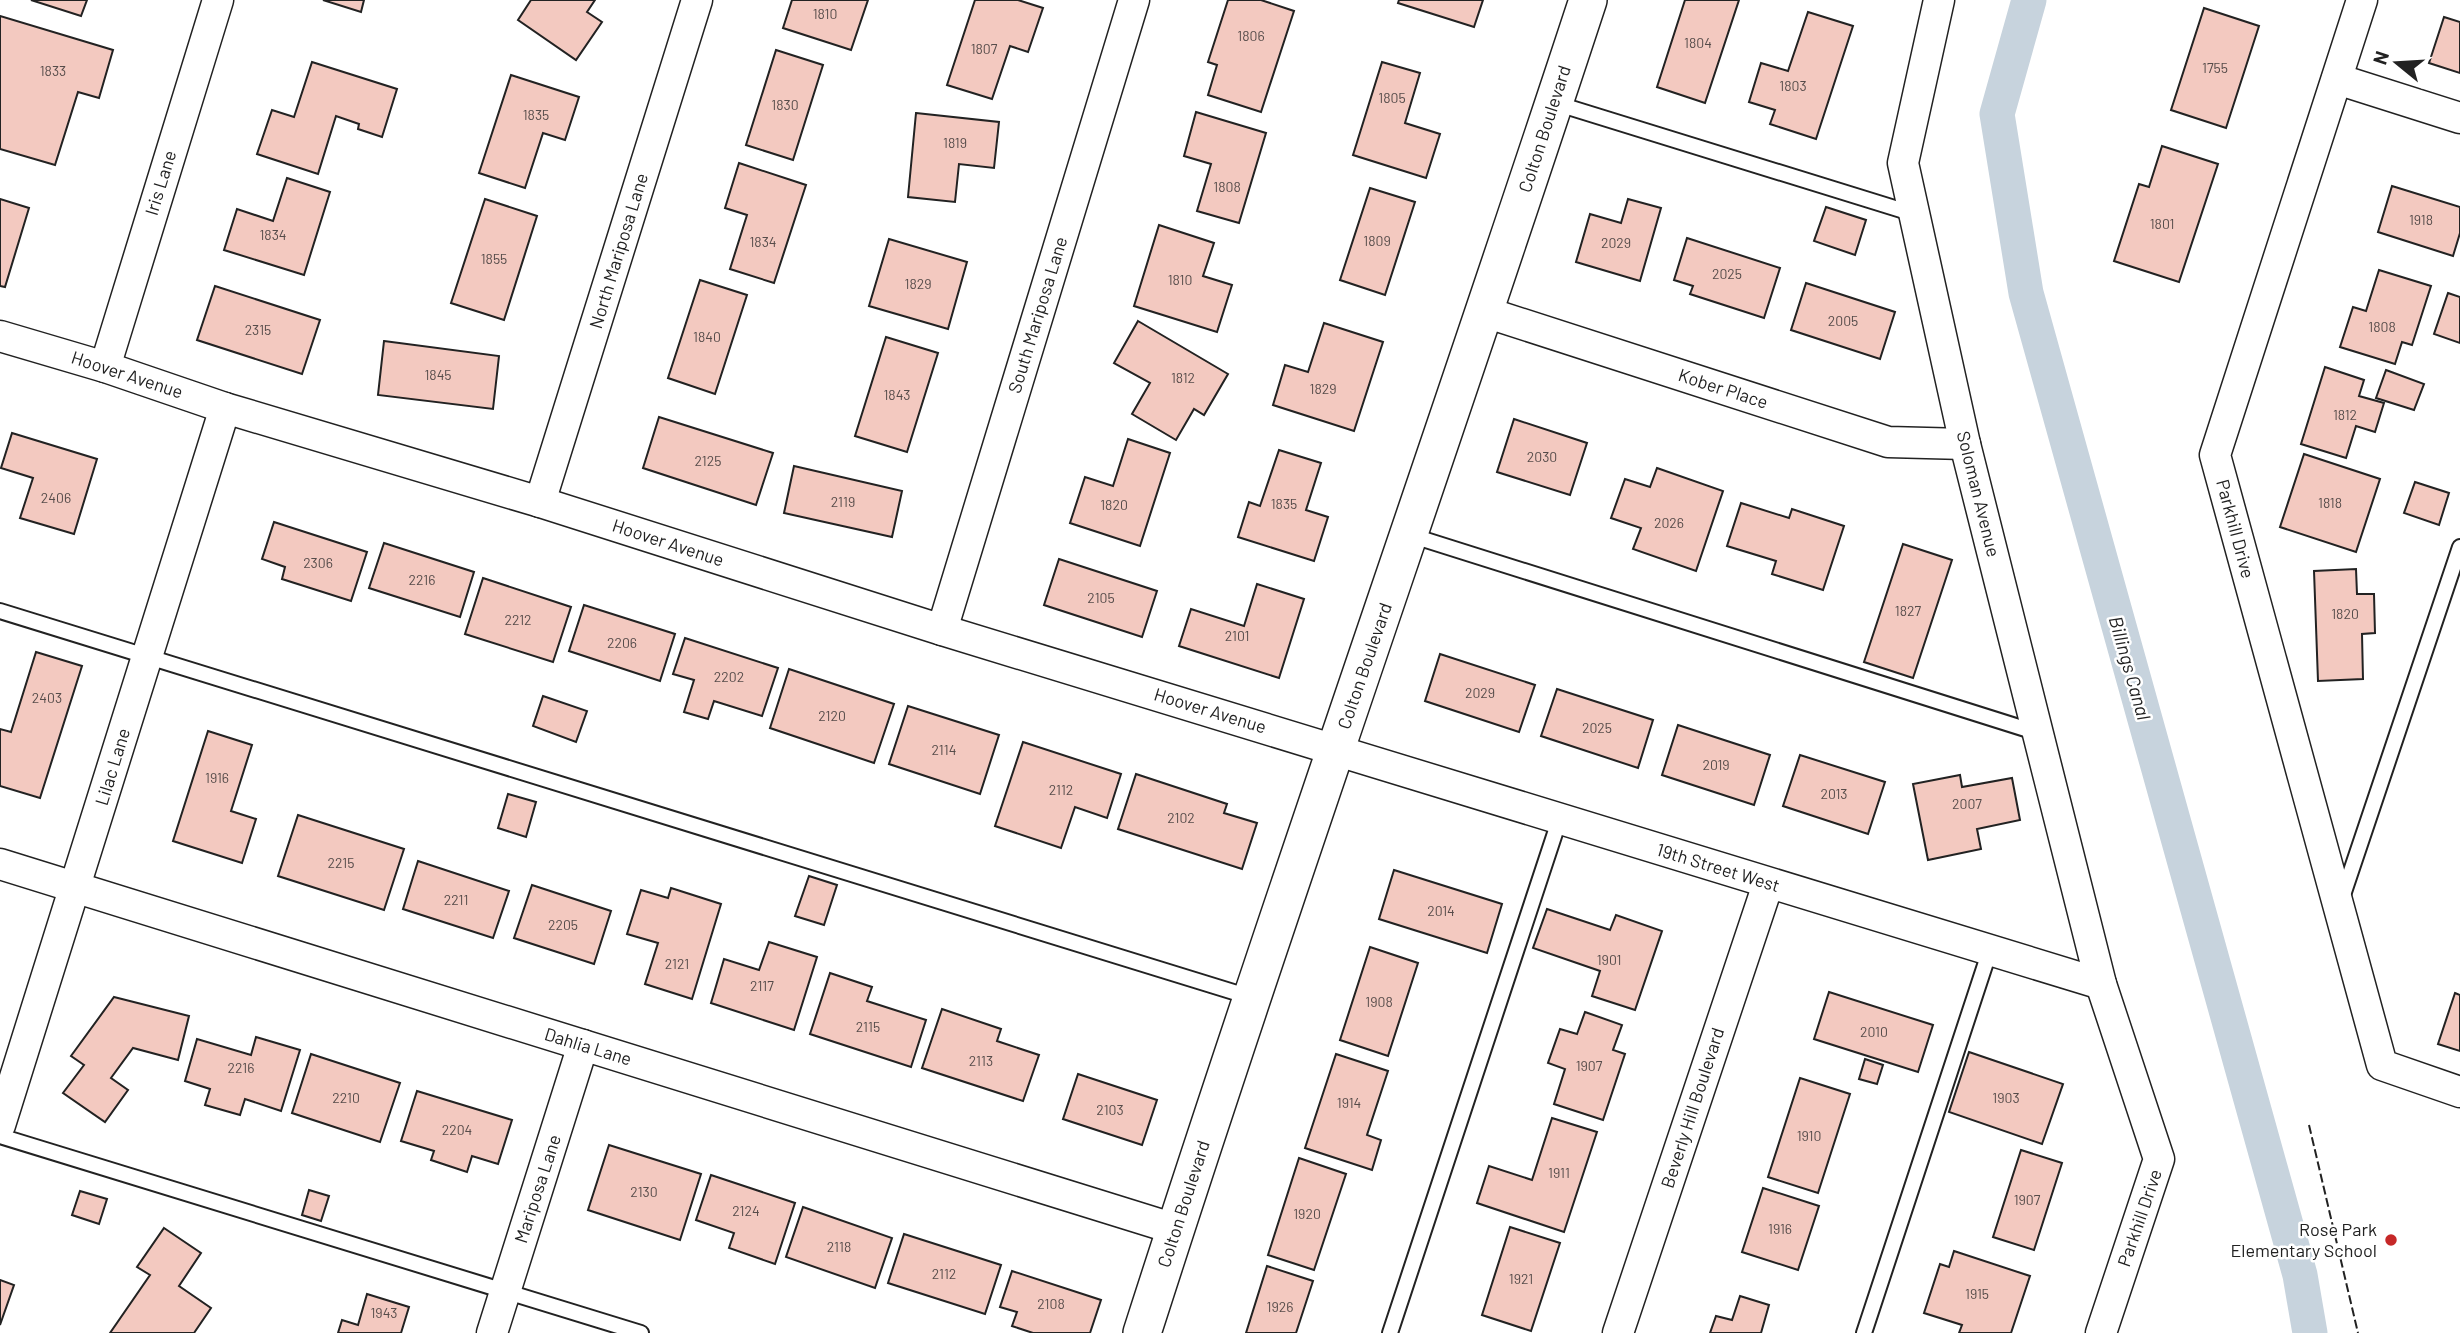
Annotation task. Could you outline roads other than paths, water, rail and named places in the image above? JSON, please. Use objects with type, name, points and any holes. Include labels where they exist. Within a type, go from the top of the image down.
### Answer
[{"type":"street","name":"Iris Lane","points":[[105,367],[218,0]]},
{"type":"street","name":"North Mariposa Lane","points":[[540,502],[697,0]]},
{"type":"street","name":"South Mariposa Lane","points":[[942,630],[1134,0]]},
{"type":"street","name":"Colton Boulevard","points":[[1142,1333],[1588,0]]},
{"type":"street","name":"Soloman Avenue","points":[[1939,0],[1903,163],[1965,444],[2101,984]]},
{"type":"street","name":"Parkhill Drive","points":[[2362,0],[2215,455],[2382,1065],[2460,1092]]},
{"type":"street","points":[[2337,79],[2460,118]]},
{"type":"street","name":"Kober Place","points":[[1485,312],[1888,442],[1965,444]]},
{"type":"street","name":"Hoover Avenue","points":[[0,335],[226,408],[540,502],[942,630],[1336,749]]},
{"type":"street","name":"Lilac Lane","points":[[0,1125],[226,408]]},
{"type":"street","name":"19th Street West","points":[[1336,749],[1768,884],[2101,984]]},
{"type":"street","name":"Dahlia Lane","points":[[0,864],[1175,1229]]},
{"type":"street","name":"Beverly Hill Boulevard","points":[[1618,1333],[1768,884]]},
{"type":"street","name":"Parkhill Drive","points":[[2101,984],[2160,1159],[2101,1333]]},
{"type":"street","name":"Mariposa Lane","points":[[492,1333],[583,1045]]},
{"type":"lane","points":[[1554,103],[1914,214]]},
{"type":"lane","points":[[1409,535],[2038,733]]},
{"type":"lane","points":[[2339,907],[2460,547]]},
{"type":"lane","points":[[0,611],[1253,998]]},
{"type":"lane","points":[[1390,1333],[1560,818]]},
{"type":"lane","points":[[1864,1333],[1990,950]]},
{"type":"lane","points":[[0,1136],[641,1333]]},
{"type":"waterway","name":"Billings Canal","points":[[2029,0],[1997,114],[2026,293],[2300,1275],[2310,1333]]},
{"type":"place","name":"Rose Park Elementary School","points":[[2391,1240]]}]
